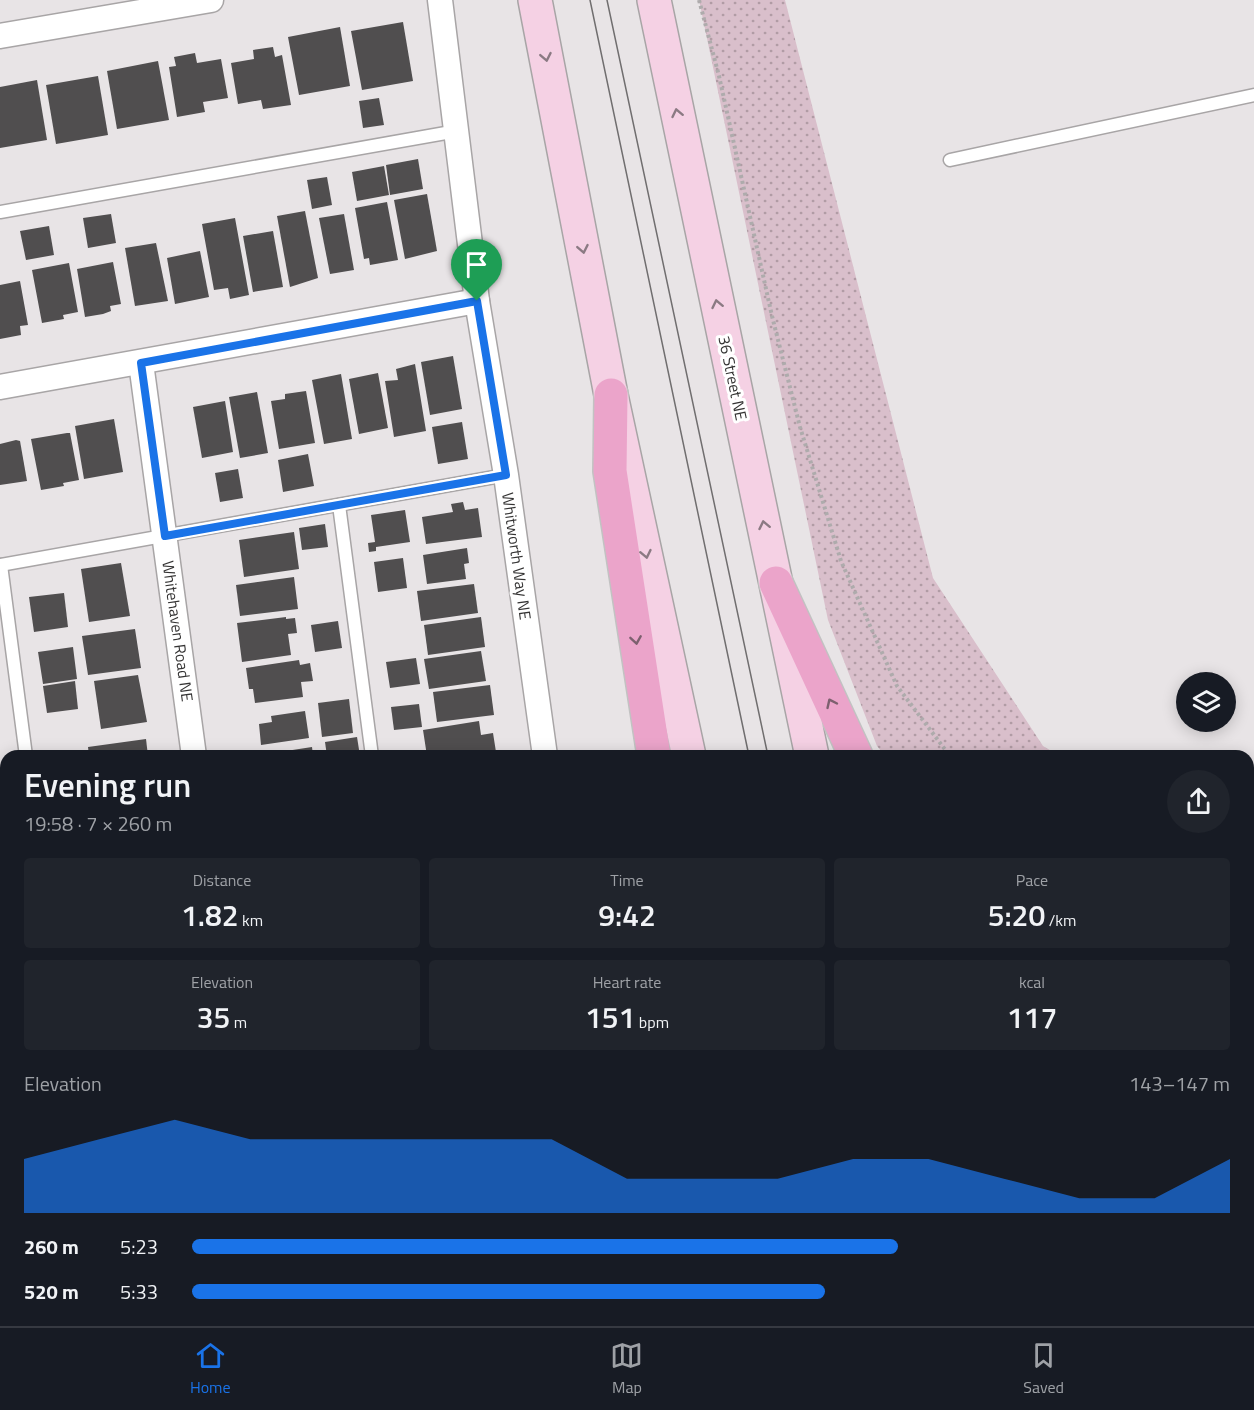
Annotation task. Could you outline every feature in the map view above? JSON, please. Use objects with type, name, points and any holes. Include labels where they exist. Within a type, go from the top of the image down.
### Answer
[{"type":"main road","points":[[535,0],[611,395],[688,750]]},
{"type":"main road","name":"36 Street NE","points":[[654,0],[811,750]]},
{"type":"main road","points":[[611,395],[610,471],[653,750]]},
{"type":"main road","points":[[776,583],[853,750]]},
{"type":"street","points":[[0,36],[211,0]]},
{"type":"street","name":"Whitworth Way NE","points":[[440,0],[477,301],[506,475],[544,750]]},
{"type":"street","points":[[0,387],[477,301]]},
{"type":"street","name":"Whitehaven Road NE","points":[[141,363],[193,750]]},
{"type":"lane","points":[[950,160],[1254,94]]},
{"type":"lane","points":[[0,212],[457,131]]},
{"type":"lane","points":[[25,750],[1,565],[506,475]]},
{"type":"lane","points":[[339,505],[371,750]]},
{"type":"path","points":[[699,0],[719,76],[772,316],[800,427],[841,561],[897,686],[945,750]]},
{"type":"shaded area","points":[[699,0],[785,0],[933,578],[1043,746],[1050,750],[880,750],[828,620]]},
{"type":"building","points":[[403,22],[413,81],[362,90],[351,31]]},
{"type":"building","points":[[340,27],[350,86],[299,95],[288,37]]},
{"type":"building","points":[[273,47],[275,57],[282,55],[291,105],[263,109],[261,100],[238,104],[231,63],[254,59],[253,50]]},
{"type":"building","points":[[195,53],[197,63],[221,59],[228,98],[203,102],[205,112],[177,117],[169,67],[176,66],[174,57]]},
{"type":"building","points":[[158,61],[169,120],[117,129],[107,71]]},
{"type":"building","points":[[98,76],[108,135],[56,144],[46,85]]},
{"type":"building","points":[[37,80],[47,140],[0,148],[0,87]]},
{"type":"building","points":[[379,98],[384,125],[363,128],[359,101]]},
{"type":"building","points":[[418,159],[423,189],[390,195],[386,165]]},
{"type":"building","points":[[384,166],[389,195],[357,201],[352,172]]},
{"type":"building","points":[[327,177],[332,205],[312,209],[307,180]]},
{"type":"building","points":[[427,194],[437,251],[405,259],[394,200]]},
{"type":"building","points":[[387,202],[398,260],[370,265],[369,258],[364,259],[355,208]]},
{"type":"building","points":[[305,211],[318,278],[290,287],[277,216]]},
{"type":"building","points":[[111,214],[116,243],[88,248],[83,218]]},
{"type":"building","points":[[344,214],[354,270],[330,274],[319,218]]},
{"type":"building","points":[[235,218],[249,295],[230,299],[228,288],[214,290],[202,224]]},
{"type":"building","points":[[49,226],[54,255],[26,260],[20,231]]},
{"type":"building","points":[[273,231],[283,287],[253,292],[243,236]]},
{"type":"building","points":[[156,243],[168,301],[135,306],[125,248]]},
{"type":"building","points":[[200,251],[209,297],[175,304],[167,258]]},
{"type":"building","points":[[113,262],[121,304],[110,306],[111,311],[103,314],[85,317],[77,269]]},
{"type":"building","points":[[69,263],[78,312],[63,315],[64,319],[42,323],[32,270]]},
{"type":"building","points":[[20,281],[28,325],[20,326],[21,335],[0,339],[0,285]]},
{"type":"building","points":[[453,356],[462,409],[430,415],[421,362]]},
{"type":"building","points":[[415,364],[426,431],[394,437],[385,381],[398,380],[396,369]]},
{"type":"building","points":[[378,373],[388,428],[359,434],[349,379]]},
{"type":"building","points":[[341,374],[352,439],[324,444],[312,380]]},
{"type":"building","points":[[306,391],[315,443],[279,449],[271,401],[285,399],[285,394]]},
{"type":"building","points":[[257,392],[268,453],[240,458],[229,397]]},
{"type":"building","points":[[225,401],[233,452],[202,458],[193,407]]},
{"type":"building","points":[[114,419],[123,472],[84,479],[75,426]]},
{"type":"building","points":[[462,422],[468,459],[438,464],[432,427]]},
{"type":"building","points":[[70,433],[79,480],[63,483],[64,486],[41,490],[31,439]]},
{"type":"building","points":[[20,441],[27,481],[0,485],[0,444]]},
{"type":"building","points":[[308,454],[314,486],[283,492],[278,460]]},
{"type":"building","points":[[238,469],[243,498],[220,502],[215,473]]},
{"type":"building","points":[[463,502],[465,510],[478,508],[482,537],[426,544],[422,517],[453,512],[451,504]]},
{"type":"building","points":[[405,510],[410,542],[376,547],[376,551],[369,552],[368,543],[375,542],[371,515]]},
{"type":"building","points":[[325,524],[328,547],[302,550],[299,528]]},
{"type":"building","points":[[294,532],[299,569],[244,577],[239,540]]},
{"type":"building","points":[[467,548],[469,563],[464,564],[466,579],[427,584],[423,555]]},
{"type":"building","points":[[403,558],[407,588],[378,592],[374,562]]},
{"type":"building","points":[[121,563],[130,616],[89,622],[81,569]]},
{"type":"building","points":[[294,577],[298,609],[240,616],[236,585]]},
{"type":"building","points":[[474,584],[478,613],[421,621],[417,591]]},
{"type":"building","points":[[64,593],[68,627],[34,632],[29,597]]},
{"type":"building","points":[[286,617],[286,619],[295,618],[297,633],[288,634],[291,655],[242,662],[237,623]]},
{"type":"building","points":[[481,617],[485,647],[428,655],[424,625]]},
{"type":"building","points":[[338,621],[342,648],[315,652],[311,625]]},
{"type":"building","points":[[135,629],[141,668],[88,675],[82,636]]},
{"type":"building","points":[[73,647],[77,679],[43,684],[38,652]]},
{"type":"building","points":[[481,651],[486,681],[429,689],[424,659]]},
{"type":"building","points":[[416,658],[420,684],[390,688],[386,662]]},
{"type":"building","points":[[299,660],[300,665],[310,663],[313,681],[301,682],[303,697],[255,703],[253,689],[249,689],[246,668]]},
{"type":"building","points":[[138,675],[147,722],[101,729],[94,681]]},
{"type":"building","points":[[75,681],[78,709],[47,713],[43,686]]},
{"type":"building","points":[[490,685],[494,715],[437,722],[433,692]]},
{"type":"building","points":[[349,699],[353,733],[322,737],[318,703]]},
{"type":"building","points":[[419,704],[422,727],[394,730],[391,707]]},
{"type":"building","points":[[305,711],[309,738],[261,745],[259,724],[272,722],[271,716]]},
{"type":"building","points":[[479,721],[481,735],[493,733],[496,750],[426,750],[423,730]]},
{"type":"building","points":[[357,737],[359,750],[326,750],[325,742]]},
{"type":"building","points":[[146,739],[147,750],[88,750],[88,747]]},
{"type":"building","points":[[312,747],[312,750],[292,750]]},
{"type":"tram line","points":[[590,0],[748,750]]},
{"type":"tram line","points":[[607,0],[767,750]]},
{"type":"route","points":[[477,301],[506,475],[165,536],[141,363],[477,301]]}]
